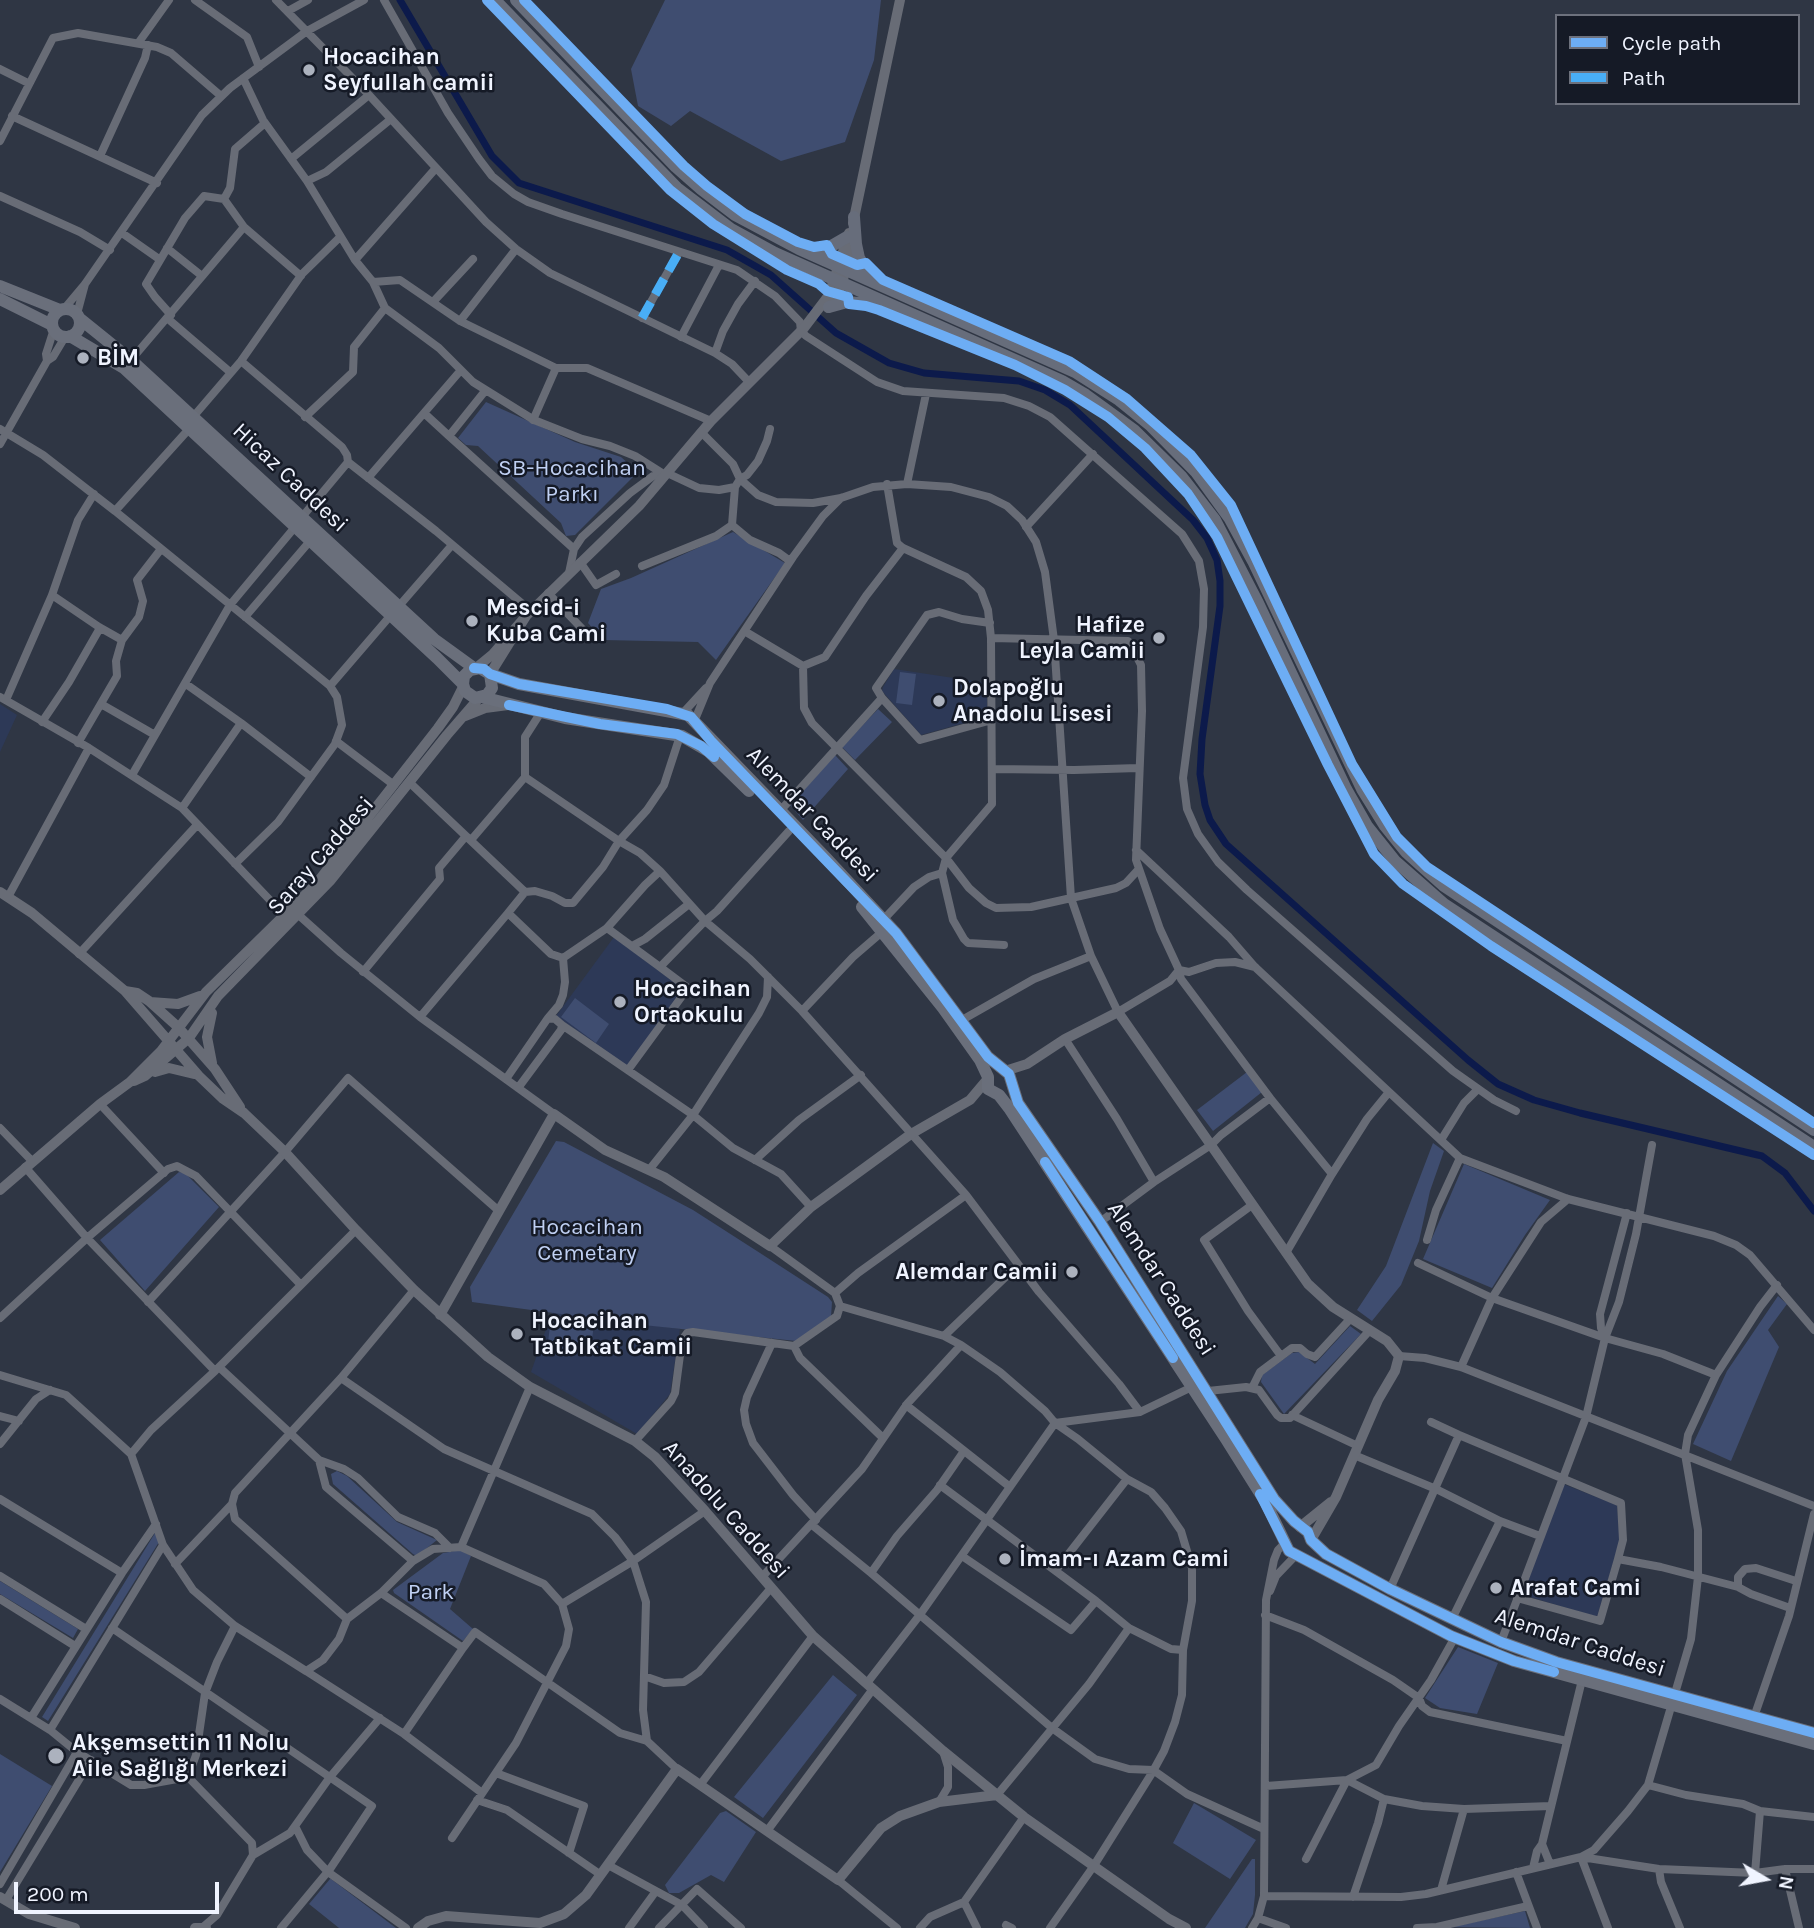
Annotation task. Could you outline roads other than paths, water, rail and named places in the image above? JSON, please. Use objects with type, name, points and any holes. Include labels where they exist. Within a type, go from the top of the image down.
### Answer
[{"type":"main road","points":[[495,0],[687,197],[751,241],[839,275],[887,289],[1022,346],[1075,372],[1129,408],[1160,434],[1196,472],[1230,519],[1253,561],[1362,789],[1385,826],[1406,852],[1444,887],[1814,1130]]},
{"type":"main road","points":[[516,0],[664,155],[701,189],[747,223],[799,249],[901,310],[1036,368],[1075,388],[1134,430],[1204,503],[1224,537],[1352,802],[1380,844],[1414,879],[1444,904],[1814,1147]]},
{"type":"main road","points":[[854,217],[859,258],[866,269],[887,289]]},
{"type":"main road","points":[[799,249],[818,251],[836,245],[847,237]]},
{"type":"main road","name":"Hicaz Caddesi","points":[[0,286],[70,313],[131,360],[191,423]]},
{"type":"main road","name":"Hicaz Caddesi","points":[[0,299],[124,368],[191,423],[395,611],[463,685]]},
{"type":"main road","points":[[825,308],[847,302],[901,310]]},
{"type":"main road","points":[[70,313],[79,327],[60,332],[54,316],[70,313]]},
{"type":"main road","name":"Hicaz Caddesi","points":[[299,522],[310,541],[395,611],[475,668]]},
{"type":"main road","points":[[490,674],[492,688],[481,698],[468,694],[463,685],[467,672],[475,668],[484,669],[490,674],[519,684],[682,714],[691,717],[694,722],[692,732],[680,735],[672,724],[676,717],[682,714]]},
{"type":"main road","name":"Alemdar Caddesi","points":[[481,698],[600,724],[680,735],[708,751],[883,925],[980,1060],[987,1079]]},
{"type":"main road","name":"Alemdar Caddesi","points":[[694,722],[780,811],[930,975],[988,1057],[1007,1077],[1018,1102],[1100,1222],[1274,1499],[1300,1527]]},
{"type":"main road","points":[[993,1071],[1007,1077],[1006,1093],[997,1095],[988,1089],[987,1079],[993,1071]]},
{"type":"main road","name":"Alemdar Caddesi","points":[[997,1095],[1009,1108],[1265,1501],[1284,1544]]},
{"type":"main road","points":[[1300,1527],[1308,1532],[1311,1540],[1305,1551],[1297,1554],[1289,1551],[1284,1544],[1284,1536],[1289,1529],[1300,1527]]},
{"type":"main road","name":"Alemdar Caddesi","points":[[1311,1540],[1331,1558],[1502,1642],[1674,1701],[1814,1744]]},
{"type":"main road","name":"Alemdar Caddesi","points":[[1297,1554],[1455,1637],[1514,1661],[1582,1680],[1754,1717],[1814,1733]]},
{"type":"street","points":[[139,42],[169,0]]},
{"type":"street","points":[[195,0],[247,37],[259,67]]},
{"type":"street","points":[[276,0],[369,95],[486,222],[516,249],[550,273],[715,353],[732,364],[749,382]]},
{"type":"street","points":[[288,11],[308,0]]},
{"type":"street","points":[[70,313],[85,284],[202,116],[243,78],[307,31],[364,0]]},
{"type":"street","points":[[384,0],[448,113],[479,159],[503,186],[528,202],[737,270],[775,296],[805,332],[877,382],[903,391],[1004,398],[1029,406],[1049,417],[1182,534],[1199,561],[1205,589],[1203,627],[1183,778],[1187,809],[1198,834],[1218,862],[1247,890],[1453,1071],[1494,1100],[1516,1111]]},
{"type":"street","points":[[475,668],[493,654],[548,593],[639,506],[711,421],[749,382],[805,332],[825,308],[828,295],[839,275],[854,217],[890,59],[900,0]]},
{"type":"street","points":[[0,141],[53,38],[78,33],[148,45],[171,53],[221,96]]},
{"type":"street","points":[[100,156],[145,58],[148,45]]},
{"type":"street","points":[[0,69],[28,83]]},
{"type":"street","points":[[243,78],[265,123],[307,181],[355,260],[373,282],[385,308],[439,348],[485,391],[533,420],[635,456],[666,474],[699,488],[719,489],[738,483],[758,461],[770,429]]},
{"type":"street","points":[[291,159],[369,95]]},
{"type":"street","points":[[12,116],[156,183]]},
{"type":"street","points":[[307,181],[326,172],[391,120]]},
{"type":"street","points":[[224,199],[230,188],[235,149],[265,123]]},
{"type":"street","points":[[355,260],[436,168]]},
{"type":"street","points":[[0,196],[80,232],[110,250]]},
{"type":"street","points":[[230,372],[169,317],[146,284],[185,218],[204,196],[224,199],[244,227],[301,276]]},
{"type":"street","points":[[839,275],[854,217]]},
{"type":"street","points":[[131,360],[244,227]]},
{"type":"street","points":[[122,233],[159,259]]},
{"type":"street","points":[[115,511],[241,361],[301,276],[340,237]]},
{"type":"street","points":[[167,248],[202,276]]},
{"type":"street","points":[[460,321],[516,249]]},
{"type":"street","points":[[642,318],[679,252]]},
{"type":"street","points":[[433,302],[473,259]]},
{"type":"street","points":[[681,337],[719,265]]},
{"type":"street","points":[[373,282],[400,280],[460,321],[556,368],[587,368],[711,421]]},
{"type":"street","points":[[715,353],[733,313],[755,281]]},
{"type":"street","points":[[70,313],[85,284]]},
{"type":"street","points":[[305,418],[353,372],[354,347],[385,308]]},
{"type":"street","points":[[47,361],[46,354],[60,332]]},
{"type":"street","points":[[0,444],[3,430],[47,361],[53,357],[60,332]]},
{"type":"street","points":[[132,775],[230,605],[348,462],[348,455],[342,447],[241,361]]},
{"type":"street","points":[[533,420],[556,368]]},
{"type":"street","points":[[369,478],[461,370]]},
{"type":"street","points":[[449,436],[485,391]]},
{"type":"street","points":[[908,484],[926,394]]},
{"type":"street","points":[[424,413],[574,549]]},
{"type":"street","points":[[3,430],[43,455],[94,494],[330,686],[337,697],[342,713],[342,725],[336,741],[278,822],[235,864]]},
{"type":"street","points":[[642,566],[716,536],[732,525],[738,483],[733,464],[701,432]]},
{"type":"street","points":[[1027,527],[1093,454]]},
{"type":"street","points":[[348,462],[453,545],[529,613]]},
{"type":"street","points":[[569,573],[574,549],[582,537],[630,493],[653,476],[666,474]]},
{"type":"street","points":[[738,483],[776,502],[813,503],[841,498],[887,484],[951,488],[989,497],[1007,506],[1027,527],[1037,542],[1045,572],[1055,640],[1071,898],[1091,956],[1118,1012],[1308,1284],[1333,1307],[1387,1341],[1399,1356],[1425,1358],[1461,1367],[1814,1506]]},
{"type":"street","points":[[887,484],[897,543],[949,568],[976,585],[986,600],[991,638],[992,804],[946,858],[942,873],[953,920],[964,939],[968,943],[1004,945]]},
{"type":"street","points":[[94,494],[78,520],[52,595],[3,698],[89,748],[182,808],[235,864],[291,915],[420,1017],[517,1088],[605,1150],[664,1177],[771,1246],[835,1293],[840,1306],[837,1316],[794,1346],[687,1333],[682,1340],[675,1393],[635,1441]]},
{"type":"street","points":[[682,714],[710,683],[746,632],[790,561],[823,516],[841,498]]},
{"type":"street","points":[[732,525],[750,540],[790,561]]},
{"type":"street","points":[[245,617],[310,541]]},
{"type":"street","points":[[330,686],[453,545]]},
{"type":"street","points":[[803,666],[825,657],[866,596],[903,548]]},
{"type":"street","points":[[78,743],[117,676],[116,661],[122,640],[139,617],[143,601],[137,580],[162,549]]},
{"type":"street","points":[[580,562],[596,585],[616,574]]},
{"type":"street","points":[[548,593],[590,637]]},
{"type":"street","points":[[52,595],[122,640]]},
{"type":"street","points":[[990,624],[939,612],[928,615],[876,688],[920,740],[992,720]]},
{"type":"street","points":[[490,674],[529,613]]},
{"type":"street","points":[[42,722],[100,628]]},
{"type":"street","points":[[746,632],[803,666]]},
{"type":"street","points":[[991,638],[1128,641],[1141,665],[1142,711],[1136,850],[1139,870],[1160,929],[1181,979],[1270,1098],[1332,1174]]},
{"type":"street","points":[[803,666],[804,709],[812,723],[946,858],[969,888],[986,903],[996,908],[1031,906],[1071,898],[1116,888],[1126,883],[1139,870]]},
{"type":"street","points":[[694,722],[710,683]]},
{"type":"street","points":[[186,684],[311,777]]},
{"type":"street","name":"Saray Caddesi","points":[[177,1051],[218,996],[291,915],[394,785],[446,718],[463,685]]},
{"type":"street","name":"Saray Caddesi","points":[[168,1040],[206,992],[330,881],[461,718],[481,698]]},
{"type":"street","points":[[780,811],[882,698]]},
{"type":"street","points":[[101,704],[155,735]]},
{"type":"street","points":[[461,718],[485,708],[509,705]]},
{"type":"street","points":[[363,972],[440,879],[439,868],[525,777],[525,737],[541,712]]},
{"type":"street","points":[[182,808],[241,723]]},
{"type":"street","points":[[420,1017],[525,892],[535,891],[565,903],[573,903],[664,785],[680,735]]},
{"type":"street","points":[[336,741],[394,785]]},
{"type":"street","points":[[89,748],[4,894],[32,913],[125,991],[137,993],[149,1001],[178,1004],[206,992]]},
{"type":"street","points":[[993,769],[1138,768]]},
{"type":"street","points":[[525,777],[640,853],[705,921],[802,1011],[861,1074],[966,1195],[1017,1265],[1140,1412]]},
{"type":"street","points":[[409,782],[525,892]]},
{"type":"street","points":[[79,954],[197,825]]},
{"type":"street","points":[[660,967],[734,894],[789,831]]},
{"type":"street","points":[[1136,850],[1229,937],[1255,967],[1460,1158],[1568,1199],[1714,1236],[1736,1245],[1750,1255],[1814,1330]]},
{"type":"street","points":[[563,958],[607,928],[660,871]]},
{"type":"street","points":[[802,1011],[883,925],[914,887],[929,877],[942,873]]},
{"type":"street","points":[[632,946],[689,904]]},
{"type":"street","points":[[508,913],[551,954],[563,958]]},
{"type":"street","points":[[607,928],[688,988],[628,1070]]},
{"type":"street","points":[[962,1020],[1034,979],[1091,956]]},
{"type":"street","points":[[506,1079],[559,1006],[565,982],[563,958]]},
{"type":"street","points":[[1179,970],[1189,972],[1216,963],[1235,962],[1255,967]]},
{"type":"street","points":[[1007,1077],[1065,1039],[1170,981],[1179,970]]},
{"type":"street","points":[[649,1170],[693,1115],[763,1005],[767,997],[768,977]]},
{"type":"street","name":"Anadolu Caddesi","points":[[125,991],[199,1076],[285,1152],[356,1230],[440,1315],[488,1357],[530,1388],[635,1441],[654,1457],[705,1511],[813,1636],[943,1751],[1024,1817],[1093,1867],[1186,1928]]},
{"type":"street","points":[[215,1069],[207,1037],[218,996]]},
{"type":"street","name":"Anadolu Caddesi","points":[[149,1001],[189,1038],[215,1069],[244,1113]]},
{"type":"street","points":[[548,1018],[555,1019],[693,1115],[733,1148],[780,1174],[811,1207]]},
{"type":"street","points":[[517,1088],[561,1030],[562,1024]]},
{"type":"street","points":[[1065,1039],[1154,1182]]},
{"type":"street","points":[[0,1189],[130,1082],[161,1051],[168,1040]]},
{"type":"street","points":[[145,1076],[177,1051]]},
{"type":"street","points":[[130,1082],[169,1068],[199,1076]]},
{"type":"street","points":[[755,1160],[799,1120],[861,1074]]},
{"type":"street","points":[[149,1302],[348,1078],[499,1211]]},
{"type":"street","points":[[970,1100],[987,1079]]},
{"type":"street","points":[[1441,1140],[1464,1103],[1478,1089]]},
{"type":"street","points":[[1286,1253],[1332,1174],[1367,1119],[1388,1092]]},
{"type":"street","points":[[771,1246],[811,1207],[911,1134],[970,1100],[997,1095]]},
{"type":"street","points":[[1100,1222],[1211,1145],[1270,1098]]},
{"type":"street","points":[[100,1104],[164,1173]]},
{"type":"street","points":[[440,1315],[554,1114]]},
{"type":"street","points":[[0,1128],[87,1238],[217,1369],[319,1460],[344,1469],[358,1478],[398,1517],[435,1533],[450,1548]]},
{"type":"street","points":[[1502,1642],[1586,1417],[1605,1338],[1619,1302],[1636,1234],[1653,1145]]},
{"type":"street","points":[[1427,1240],[1436,1210],[1460,1158]]},
{"type":"street","points":[[0,1318],[87,1238],[164,1173],[177,1166],[196,1176],[300,1284]]},
{"type":"street","points":[[835,1293],[858,1273],[966,1195]]},
{"type":"street","points":[[1461,1367],[1492,1298],[1541,1222],[1568,1199]]},
{"type":"street","points":[[1252,1205],[1204,1240],[1248,1311],[1281,1356]]},
{"type":"street","points":[[1605,1338],[1600,1314],[1627,1213]]},
{"type":"street","points":[[131,1454],[151,1430],[217,1369],[356,1230]]},
{"type":"street","points":[[1418,1263],[1492,1298],[1605,1338],[1663,1353],[1716,1375]]},
{"type":"street","points":[[944,1336],[1017,1265]]},
{"type":"street","points":[[1264,1896],[1401,1897],[1441,1891],[1581,1857],[1594,1850],[1648,1785],[1691,1639],[1698,1577],[1698,1530],[1685,1454],[1688,1435],[1716,1375],[1760,1307],[1777,1286]]},
{"type":"street","points":[[347,1619],[235,1519],[232,1504],[235,1493],[341,1378],[414,1290]]},
{"type":"street","points":[[840,1306],[944,1336],[961,1345],[1000,1372],[1045,1410],[1055,1423],[1126,1479],[1151,1492],[1181,1531],[1192,1568],[1192,1601],[1183,1650],[1182,1695],[1171,1731],[1153,1770],[1093,1867],[1050,1928]]},
{"type":"street","points":[[1252,1388],[1260,1372],[1296,1347],[1315,1357],[1351,1318]]},
{"type":"street","points":[[1208,1391],[1252,1388],[1264,1395],[1273,1411],[1281,1418],[1290,1418],[1370,1330]]},
{"type":"street","points":[[772,1343],[747,1397],[744,1410],[746,1424],[753,1443],[814,1522],[919,1616],[1052,1728],[1095,1759],[1129,1769],[1153,1770],[1187,1794],[1264,1829]]},
{"type":"street","points":[[762,1576],[862,1468],[906,1405],[961,1345]]},
{"type":"street","points":[[794,1346],[800,1358],[883,1438]]},
{"type":"street","points":[[1311,1540],[1336,1497],[1378,1400],[1395,1371],[1399,1356]]},
{"type":"street","points":[[0,1375],[66,1395],[131,1454],[163,1545],[193,1590],[235,1626],[404,1734],[479,1797],[507,1810],[601,1875]]},
{"type":"street","points":[[341,1378],[444,1449],[592,1514],[615,1536],[633,1561],[646,1602],[643,1710],[647,1741]]},
{"type":"street","points":[[767,1831],[1055,1423],[1140,1412],[1192,1387]]},
{"type":"street","points":[[461,1547],[530,1388]]},
{"type":"street","points":[[0,1444],[37,1399],[50,1390]]},
{"type":"street","points":[[906,1405],[1010,1487]]},
{"type":"street","points":[[1292,1415],[1356,1450],[1500,1521],[1540,1536]]},
{"type":"street","points":[[0,1416],[19,1421]]},
{"type":"street","points":[[1431,1422],[1621,1503],[1623,1540],[1600,1621],[1517,1598]]},
{"type":"street","points":[[1390,1589],[1458,1435]]},
{"type":"street","points":[[871,1573],[964,1451]]},
{"type":"street","points":[[319,1460],[326,1487],[413,1561]]},
{"type":"street","points":[[1056,1570],[1126,1479]]},
{"type":"street","points":[[940,1485],[1056,1570],[1129,1628],[1171,1649],[1183,1650]]},
{"type":"street","points":[[1300,1527],[1336,1497]]},
{"type":"street","points":[[0,1499],[122,1573]]},
{"type":"street","points":[[175,1563],[232,1504]]},
{"type":"street","points":[[562,1604],[633,1561],[705,1511]]},
{"type":"street","points":[[1754,1717],[1790,1608],[1814,1514]]},
{"type":"street","points":[[1452,1619],[1500,1521]]},
{"type":"street","points":[[31,1718],[156,1524]]},
{"type":"street","points":[[1252,1928],[1258,1918],[1264,1896],[1266,1600],[1274,1560],[1284,1544]]},
{"type":"street","points":[[50,1730],[163,1545]]},
{"type":"street","points":[[306,1671],[323,1660],[339,1639],[347,1619],[382,1593],[413,1561],[433,1549],[461,1547],[544,1584],[562,1604],[569,1629],[566,1646],[516,1743],[452,1838]]},
{"type":"street","points":[[1266,1600],[1276,1576],[1297,1554]]},
{"type":"street","points":[[962,1556],[1071,1630],[1096,1601]]},
{"type":"street","points":[[1618,1559],[1738,1587],[1790,1608]]},
{"type":"street","points":[[1738,1587],[1738,1577],[1745,1569],[1756,1568],[1796,1581]]},
{"type":"street","points":[[0,1576],[86,1629]]},
{"type":"street","points":[[644,1676],[664,1683],[684,1682],[699,1672],[771,1588]]},
{"type":"street","points":[[382,1593],[463,1648]]},
{"type":"street","points":[[0,1599],[75,1646]]},
{"type":"street","points":[[1265,1615],[1304,1630],[1393,1680],[1419,1698],[1422,1706],[1430,1712],[1567,1741]]},
{"type":"street","points":[[188,1777],[196,1755],[205,1693],[235,1626]]},
{"type":"street","points":[[113,1628],[372,1807],[328,1872],[281,1928]]},
{"type":"street","points":[[838,1880],[881,1828],[900,1816],[939,1802],[997,1795],[1088,1685],[1129,1628]]},
{"type":"street","points":[[404,1734],[475,1633],[620,1733],[647,1741],[677,1769],[838,1880],[897,1928]]},
{"type":"street","points":[[700,1785],[813,1636]]},
{"type":"street","points":[[1266,1786],[1347,1780],[1376,1765],[1455,1637]]},
{"type":"street","points":[[1533,1868],[1537,1851],[1542,1844],[1582,1680]]},
{"type":"street","points":[[0,1699],[50,1730],[77,1752],[131,1784],[144,1785],[188,1777]]},
{"type":"street","points":[[195,1928],[205,1928],[217,1915],[253,1855],[290,1833],[330,1777],[380,1718]]},
{"type":"street","points":[[939,1802],[948,1787],[948,1767],[943,1751]]},
{"type":"street","points":[[0,1884],[77,1752]]},
{"type":"street","points":[[75,1928],[29,1914],[3,1899],[91,1760]]},
{"type":"street","points":[[418,1928],[428,1921],[446,1916],[540,1923],[564,1914],[586,1895],[677,1769]]},
{"type":"street","points":[[496,1773],[584,1806],[569,1853]]},
{"type":"street","points":[[188,1777],[252,1843],[253,1855]]},
{"type":"street","points":[[1347,1780],[1384,1799],[1422,1806],[1464,1809],[1551,1806]]},
{"type":"street","points":[[1306,1859],[1347,1780]]},
{"type":"street","points":[[1648,1785],[1686,1795],[1743,1804],[1760,1811],[1814,1818]]},
{"type":"street","points":[[1353,1897],[1384,1799]]},
{"type":"street","points":[[1441,1891],[1464,1809]]},
{"type":"street","points":[[1755,1873],[1760,1811]]},
{"type":"street","points":[[920,1928],[930,1917],[964,1902],[1024,1817]]},
{"type":"street","points":[[295,1826],[307,1850],[328,1872],[406,1928]]},
{"type":"street","points":[[1542,1844],[1550,1864]]},
{"type":"street","points":[[1581,1857],[1659,1869],[1755,1873],[1814,1869]]},
{"type":"street","points":[[1581,1857],[1608,1928]]},
{"type":"street","points":[[608,1865],[682,1905],[704,1928]]},
{"type":"street","points":[[1659,1869],[1661,1882],[1679,1928]]},
{"type":"street","points":[[1785,1869],[1799,1928]]},
{"type":"street","points":[[1517,1872],[1537,1928]]},
{"type":"street","points":[[659,1928],[697,1889],[741,1928]]},
{"type":"street","points":[[629,1928],[656,1891]]},
{"type":"street","points":[[964,1902],[977,1928]]},
{"type":"street","points":[[1417,1928],[1439,1927],[1528,1906]]},
{"type":"street","points":[[1258,1918],[1286,1928]]},
{"type":"waterway","points":[[400,0],[492,156],[519,183],[727,250],[771,275],[836,333],[889,363],[924,373],[1019,381],[1045,390],[1070,405],[1193,520],[1207,538],[1217,560],[1220,606],[1202,739],[1200,774],[1210,820],[1226,844],[1498,1084],[1534,1100],[1580,1113],[1762,1156],[1785,1173],[1814,1211]]},
{"type":"place","name":"Hocacihan Seyfullah camii","points":[[309,70]]},
{"type":"place","name":"BİM","points":[[83,358]]},
{"type":"place","name":"Mescid-i Kuba Cami","points":[[472,621]]},
{"type":"place","name":"Hafize Leyla Camii","points":[[1159,638]]},
{"type":"place","name":"Dolapoğlu Anadolu Lisesi","points":[[939,701]]},
{"type":"place","name":"Hocacihan Ortaokulu","points":[[620,1002]]},
{"type":"place","name":"Alemdar Camii","points":[[1072,1272]]},
{"type":"place","name":"Hocacihan Tatbikat Camii","points":[[517,1334]]},
{"type":"place","name":"İmam-ı Azam Cami","points":[[1005,1559]]},
{"type":"place","name":"Arafat Cami","points":[[1496,1588]]},
{"type":"place","name":"Akşemsettin 11 Nolu Aile Sağlığı Merkezi","points":[[56,1756]]},
{"type":"park label","name":"SB-Hocacihan Parkı","points":[[572,481]]},
{"type":"park label","name":"Hocacihan Cemetary","points":[[587,1240]]},
{"type":"park label","name":"Park","points":[[431,1592]]}]
